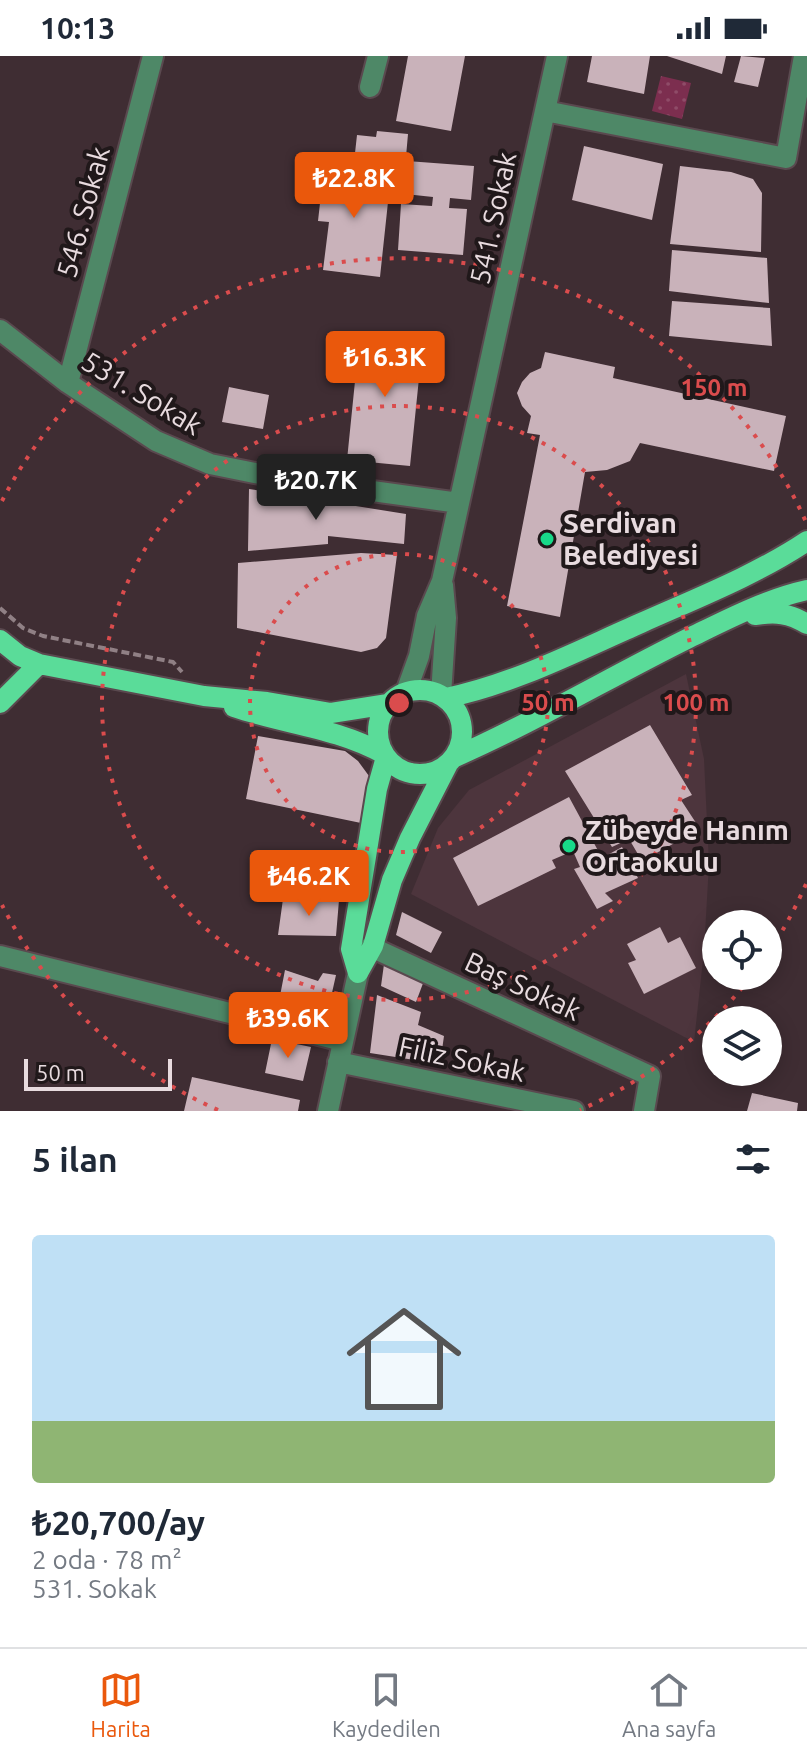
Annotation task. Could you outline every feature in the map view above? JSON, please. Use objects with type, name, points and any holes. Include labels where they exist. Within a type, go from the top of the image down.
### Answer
[{"type":"main road","points":[[358,973],[351,949],[385,756],[379,742],[378,728],[388,704],[406,692],[418,689],[444,697],[477,692],[522,676],[780,559],[807,541]]},
{"type":"main road","points":[[204,696],[258,715],[336,732],[385,756],[399,769],[419,774],[439,770],[624,670],[731,617],[807,590]]},
{"type":"main road","points":[[731,617],[773,613],[791,615],[807,624]]},
{"type":"main road","points":[[0,640],[20,656],[39,664],[204,696],[267,702],[331,713],[388,704]]},
{"type":"main road","points":[[0,703],[39,664]]},
{"type":"main road","points":[[358,973],[371,947],[398,866],[461,747],[462,724],[458,712],[444,697]]},
{"type":"street","name":"546. Sokak","points":[[68,383],[153,56]]},
{"type":"street","points":[[370,87],[378,56]]},
{"type":"street","name":"541. Sokak","points":[[442,581],[557,56]]},
{"type":"street","points":[[545,111],[786,158],[804,56]]},
{"type":"street","name":"531. Sokak","points":[[0,330],[68,383],[156,441],[210,464],[285,479],[459,503]]},
{"type":"street","points":[[406,692],[419,656],[427,616],[442,581]]},
{"type":"street","points":[[442,581],[446,618],[444,697]]},
{"type":"street","name":"Baş Sokak","points":[[371,947],[650,1076],[644,1111]]},
{"type":"street","points":[[0,956],[343,1041]]},
{"type":"street","points":[[328,1111],[358,973]]},
{"type":"street","name":"Filiz Sokak","points":[[338,1062],[574,1111]]},
{"type":"path","points":[[0,608],[32,632],[173,662]]},
{"type":"shaded area","points":[[661,76],[691,83],[682,119],[652,111]]},
{"type":"shaded area","name":"Zübeyde Hanım Ortaokulu","points":[[686,674],[704,759],[709,864],[706,910],[702,910],[702,969],[694,1042],[411,894],[438,828],[469,790]]},
{"type":"building","points":[[408,56],[465,56],[451,131],[396,121]]},
{"type":"building","points":[[592,56],[650,56],[644,94],[587,82]]},
{"type":"building","points":[[667,56],[726,56],[722,74]]},
{"type":"building","points":[[741,56],[765,58],[758,87],[734,82]]},
{"type":"building","points":[[377,131],[408,134],[405,168],[354,162],[357,135],[376,137]]},
{"type":"building","points":[[584,146],[663,164],[652,220],[572,200]]},
{"type":"building","points":[[407,161],[474,166],[471,200],[450,198],[449,208],[467,209],[463,255],[398,250],[401,204],[432,206],[433,197],[405,194]]},
{"type":"building","points":[[680,166],[731,172],[753,179],[762,193],[761,252],[670,244]]},
{"type":"building","points":[[324,167],[391,174],[380,277],[323,270],[329,222],[318,221]]},
{"type":"building","points":[[672,250],[767,258],[769,303],[669,291]]},
{"type":"building","points":[[672,301],[770,308],[772,346],[669,336]]},
{"type":"building","points":[[360,332],[423,339],[410,466],[347,460]]},
{"type":"building","name":"Serdivan Belediyesi","points":[[545,352],[615,367],[613,378],[786,416],[774,471],[640,443],[630,461],[607,470],[585,472],[560,617],[507,606],[540,435],[527,433],[531,416],[522,406],[517,393],[530,373],[541,368]]},
{"type":"building","points":[[229,387],[269,395],[263,429],[222,422]]},
{"type":"building","points":[[249,489],[406,514],[404,544],[328,536],[328,544],[248,551]]},
{"type":"building","points":[[361,553],[397,555],[386,638],[377,648],[361,652],[237,628],[238,563]]},
{"type":"building","points":[[650,725],[692,795],[681,800],[700,829],[642,861],[629,839],[612,847],[565,771]]},
{"type":"building","points":[[258,736],[345,751],[358,761],[369,776],[361,823],[246,799]]},
{"type":"building","points":[[569,797],[602,858],[622,847],[638,878],[605,893],[613,901],[597,909],[574,869],[580,867],[573,851],[552,860],[556,868],[478,906],[453,858]]},
{"type":"building","points":[[283,899],[339,900],[336,936],[278,935]]},
{"type":"building","points":[[402,912],[442,932],[431,953],[396,935]]},
{"type":"building","points":[[660,927],[668,943],[680,937],[696,968],[644,994],[628,963],[636,960],[627,944]]},
{"type":"building","points":[[385,957],[425,978],[416,1002],[381,986]]},
{"type":"building","points":[[285,970],[318,981],[323,973],[336,975],[327,1015],[279,1001]]},
{"type":"building","points":[[377,995],[421,1012],[418,1025],[444,1036],[440,1064],[370,1053]]},
{"type":"building","points":[[272,1039],[311,1047],[303,1081],[265,1073]]},
{"type":"building","points":[[192,1077],[300,1100],[298,1111],[184,1111]]},
{"type":"building","points":[[752,1093],[798,1103],[797,1111],[747,1111]]},
{"type":"place","name":"Serdivan Belediyesi","points":[[547,539]]},
{"type":"place","name":"Zübeyde Hanım Ortaokulu","points":[[569,846]]}]
